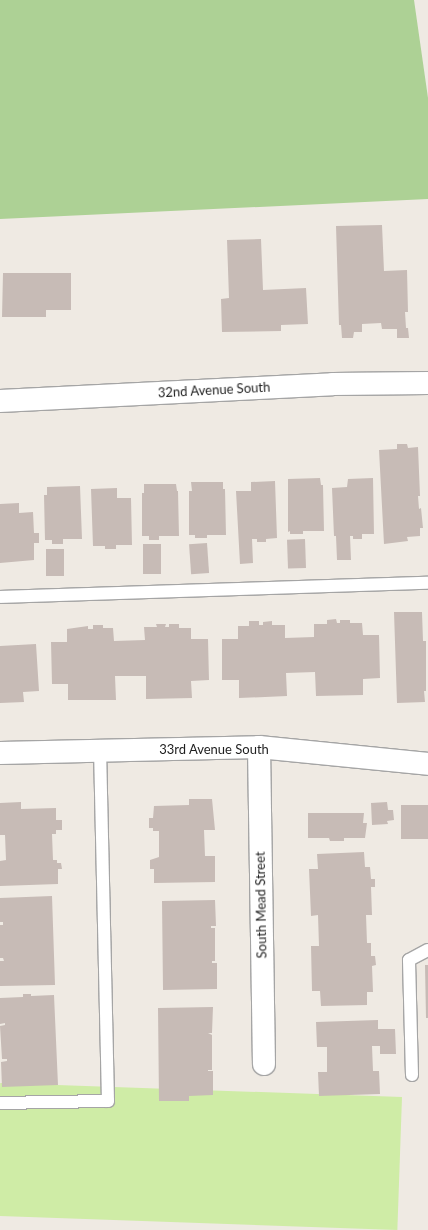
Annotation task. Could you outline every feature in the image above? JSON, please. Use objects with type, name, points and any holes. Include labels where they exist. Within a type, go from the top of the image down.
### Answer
[{"type":"street","name":"32nd Avenue South","points":[[0,401],[325,385],[428,383]]},
{"type":"street","name":"33rd Avenue South","points":[[0,753],[259,747],[428,764]]},
{"type":"street","name":"South Mead Street","points":[[259,747],[264,1064]]},
{"type":"lane","points":[[0,597],[428,583]]},
{"type":"lane","points":[[0,1103],[108,1101],[100,750]]},
{"type":"lane","points":[[412,1075],[408,960],[428,950]]},
{"type":"green space","points":[[0,0],[414,0],[428,98],[428,199],[0,219]]},
{"type":"green space","points":[[0,1083],[402,1097],[397,1230],[0,1216]]},
{"type":"building","points":[[382,225],[384,271],[407,270],[408,312],[405,312],[406,328],[408,328],[409,338],[397,338],[397,329],[382,329],[381,323],[362,324],[362,332],[354,332],[353,338],[342,338],[341,325],[339,325],[336,226]]},
{"type":"building","points":[[261,239],[263,290],[306,288],[308,324],[281,325],[281,331],[222,332],[221,299],[229,298],[227,240]]},
{"type":"building","points":[[3,273],[71,273],[71,310],[46,310],[46,317],[2,317]]},
{"type":"building","points":[[397,444],[407,444],[408,448],[418,447],[420,496],[418,496],[423,528],[420,528],[420,536],[407,537],[408,541],[384,544],[379,450],[397,449]]},
{"type":"building","points":[[320,478],[321,485],[323,485],[324,531],[303,531],[303,534],[290,534],[290,531],[288,532],[288,479]]},
{"type":"building","points":[[373,478],[374,534],[362,534],[362,539],[353,539],[353,536],[350,536],[351,560],[337,560],[336,536],[334,536],[332,488],[347,487],[348,479]]},
{"type":"building","points":[[275,481],[277,538],[266,539],[266,542],[257,542],[257,539],[252,539],[253,563],[240,564],[236,491],[251,491],[251,482]]},
{"type":"building","points":[[191,482],[223,482],[223,489],[225,489],[226,535],[207,535],[207,538],[195,538],[195,535],[189,535],[189,491],[192,491]]},
{"type":"building","points":[[144,484],[176,484],[178,491],[179,536],[159,536],[159,540],[149,540],[149,536],[142,536],[142,493],[144,493]]},
{"type":"building","points":[[80,486],[82,539],[63,539],[63,544],[52,544],[52,540],[45,540],[44,495],[47,495],[47,487]]},
{"type":"building","points":[[117,488],[117,498],[131,498],[132,545],[116,545],[116,549],[105,549],[105,546],[93,546],[91,489]]},
{"type":"building","points":[[19,503],[19,513],[33,512],[34,533],[39,533],[39,543],[34,543],[34,560],[0,563],[0,504]]},
{"type":"building","points":[[305,539],[306,568],[288,569],[287,540]]},
{"type":"building","points":[[207,543],[209,573],[191,574],[189,544]]},
{"type":"building","points":[[143,544],[161,544],[161,574],[143,574]]},
{"type":"building","points":[[46,549],[64,549],[64,576],[46,576]]},
{"type":"building","points":[[394,612],[422,612],[423,641],[426,641],[425,702],[397,703]]},
{"type":"building","points":[[336,619],[337,623],[340,623],[340,620],[350,620],[350,623],[362,623],[363,635],[379,635],[380,678],[363,679],[363,695],[316,696],[315,672],[286,673],[287,696],[239,698],[239,680],[222,680],[222,639],[238,639],[238,626],[249,626],[249,621],[259,621],[259,625],[263,625],[263,622],[272,621],[272,625],[285,625],[285,638],[314,637],[314,624],[327,624],[327,620]]},
{"type":"building","points":[[156,624],[166,624],[165,627],[169,627],[169,624],[179,624],[179,628],[191,628],[191,639],[208,639],[209,680],[191,681],[192,698],[146,699],[146,676],[115,676],[116,700],[68,700],[68,684],[52,684],[51,642],[67,642],[67,629],[88,626],[88,629],[93,629],[93,625],[103,625],[103,628],[113,628],[114,641],[145,640],[144,627],[157,627]]},
{"type":"building","points":[[36,644],[39,691],[23,692],[24,702],[0,703],[0,646]]},
{"type":"building","points":[[189,799],[212,799],[215,830],[204,830],[205,856],[215,856],[215,882],[154,883],[154,869],[150,869],[150,860],[159,857],[159,831],[153,831],[153,828],[149,828],[149,818],[153,818],[154,806],[189,805]]},
{"type":"building","points":[[21,802],[21,809],[56,808],[56,820],[62,820],[62,830],[56,830],[56,834],[52,834],[53,860],[57,860],[57,863],[61,863],[62,869],[58,869],[58,884],[0,886],[0,861],[6,860],[5,835],[0,835],[0,803]]},
{"type":"building","points":[[387,802],[388,810],[393,810],[394,820],[387,821],[388,824],[372,825],[371,803]]},
{"type":"building","points":[[401,805],[428,805],[428,839],[401,839]]},
{"type":"building","points":[[308,813],[364,813],[363,823],[367,823],[365,838],[344,838],[344,841],[330,841],[329,838],[308,838]]},
{"type":"building","points":[[364,852],[365,867],[370,867],[371,879],[375,879],[375,887],[371,887],[372,915],[366,915],[367,943],[371,943],[371,956],[375,956],[376,965],[372,966],[373,992],[367,992],[367,1005],[321,1006],[320,991],[312,991],[311,946],[319,946],[318,915],[311,916],[309,869],[318,869],[317,854]]},
{"type":"building","points":[[52,896],[55,985],[0,986],[0,961],[4,961],[3,958],[0,958],[0,925],[3,925],[3,922],[0,922],[0,898]]},
{"type":"building","points":[[215,900],[216,926],[211,926],[211,928],[215,928],[215,961],[212,961],[212,963],[217,963],[217,989],[163,990],[162,901]]},
{"type":"building","points":[[425,965],[428,965],[428,1018],[426,1018]]},
{"type":"building","points":[[23,994],[31,994],[31,996],[54,995],[58,1085],[2,1087],[1,1062],[7,1061],[7,1059],[2,1059],[0,1026],[5,1025],[5,1023],[0,1024],[0,998],[23,997]]},
{"type":"building","points":[[213,1007],[212,1033],[208,1033],[212,1035],[212,1070],[208,1071],[213,1071],[213,1095],[189,1096],[189,1101],[159,1101],[158,1008]]},
{"type":"building","points":[[378,1020],[378,1029],[395,1029],[396,1054],[380,1054],[380,1046],[372,1046],[373,1071],[379,1071],[380,1094],[319,1096],[318,1072],[327,1072],[327,1047],[317,1047],[316,1022]]}]
